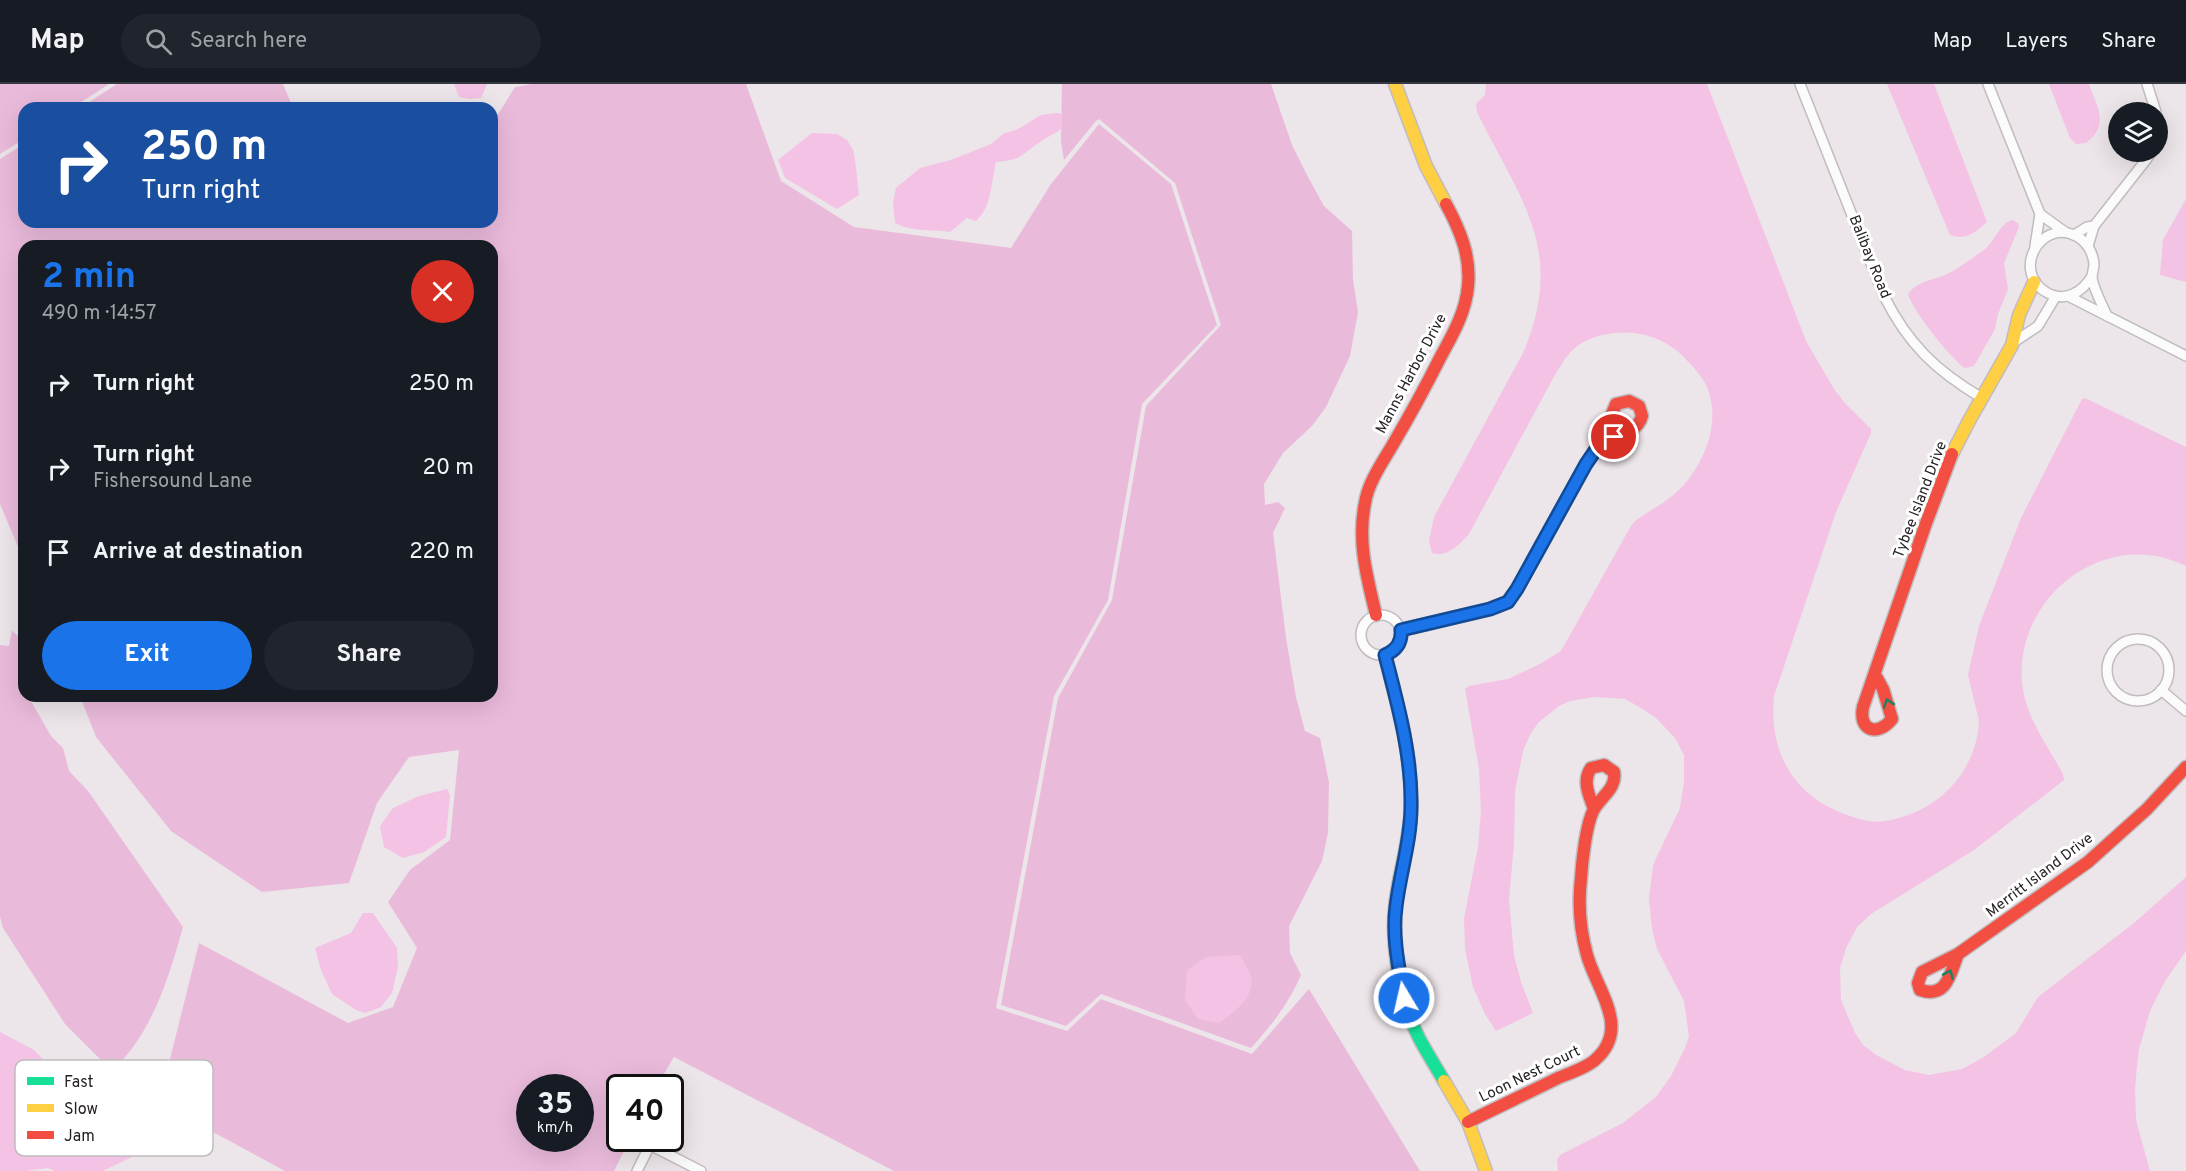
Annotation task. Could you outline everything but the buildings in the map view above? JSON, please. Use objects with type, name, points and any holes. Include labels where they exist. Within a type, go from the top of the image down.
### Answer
[{"type":"street","name":"Manns Harbor Drive","points":[[1376,615],[1362,555],[1361,526],[1365,501],[1378,471],[1458,324],[1468,287],[1467,256],[1460,229],[1426,166],[1395,84]]},
{"type":"street","name":"Balibay Road","points":[[1800,84],[1884,296],[1896,320],[1927,358],[1945,374],[1982,398]]},
{"type":"street","points":[[1988,84],[2040,214],[2036,246],[2030,263],[2034,282],[2040,288],[2056,296],[2068,296],[2078,292],[2092,276],[2093,256],[2088,246],[2040,214]]},
{"type":"street","points":[[2147,84],[2153,102]]},
{"type":"street","points":[[2088,246],[2094,225],[2144,162]]},
{"type":"street","points":[[2036,246],[2043,238],[2054,233],[2069,234],[2094,225]]},
{"type":"street","points":[[2092,276],[2107,316]]},
{"type":"street","name":"Tybee Island Drive","points":[[1876,678],[1881,655],[1948,464],[2014,342],[2019,319],[2034,282]]},
{"type":"street","name":"Tybee Island Drive","points":[[2014,342],[2036,328],[2056,296]]},
{"type":"street","points":[[2068,296],[2186,356]]},
{"type":"street","points":[[2019,319],[2036,328]]},
{"type":"street","points":[[1401,630],[1490,609],[1508,602],[1586,464],[1601,442]]},
{"type":"street","points":[[1376,615],[1389,616],[1394,619],[1401,630],[1400,643],[1392,652],[1385,655],[1366,648],[1361,636],[1365,623],[1376,615]]},
{"type":"street","points":[[2130,639],[2150,641],[2158,646],[2168,663],[2166,682],[2161,690],[2153,697],[2132,700],[2122,696],[2114,689],[2108,680],[2108,659],[2121,643],[2130,639]]},
{"type":"street","points":[[1385,655],[1409,759],[1411,808],[1407,849],[1395,908],[1396,950],[1404,998],[1418,1036],[1468,1122],[1486,1171]]},
{"type":"street","points":[[2161,690],[2186,711]]},
{"type":"street","name":"Merritt Island Drive","points":[[1958,954],[2088,862],[2147,809],[2186,767]]},
{"type":"street","name":"Loon Nest Court","points":[[1468,1122],[1594,1061],[1606,1049],[1612,1033],[1611,1015],[1587,956],[1581,928],[1582,863],[1594,809]]},
{"type":"street","points":[[637,1171],[650,1145],[701,1171]]},
{"type":"shaded area","points":[[0,84],[109,84],[81,102],[18,102],[18,143],[0,154]]},
{"type":"shaded area","points":[[117,84],[283,84],[290,102],[89,102]]},
{"type":"shaded area","points":[[454,84],[487,84],[481,98],[470,99],[459,97]]},
{"type":"shaded area","points":[[532,84],[746,84],[781,181],[854,227],[1011,248],[1051,184],[1099,124],[1171,184],[1217,325],[1142,404],[1108,600],[1054,696],[996,1008],[1067,1031],[1101,999],[1252,1054],[1309,989],[1420,1171],[894,1171],[674,1057],[664,1074],[606,1074],[606,1152],[624,1152],[614,1171],[285,1171],[213,1132],[213,1060],[170,1060],[199,943],[348,1023],[393,1007],[417,948],[388,902],[410,870],[450,840],[459,750],[409,757],[377,803],[349,883],[262,892],[171,831],[96,737],[82,702],[498,702],[498,240],[18,240],[18,547],[0,504],[0,159],[18,148],[18,228],[498,228],[498,114],[515,87]]},
{"type":"shaded area","points":[[1062,84],[1271,84],[1292,145],[1308,177],[1324,206],[1352,231],[1353,280],[1358,312],[1350,356],[1326,407],[1312,426],[1283,453],[1264,484],[1265,505],[1278,502],[1285,508],[1273,533],[1286,638],[1296,697],[1305,731],[1320,738],[1329,782],[1328,833],[1322,861],[1289,926],[1290,953],[1301,975],[1279,1014],[1251,1048],[1101,994],[1066,1026],[1001,1005],[1058,698],[1112,600],[1146,406],[1221,325],[1175,183],[1099,119],[1064,160],[1061,141]]},
{"type":"shaded area","points":[[1486,84],[1707,84],[1806,341],[1834,389],[1871,429],[1836,512],[1774,696],[1775,734],[1787,767],[1809,794],[1824,804],[1842,813],[1866,820],[1878,822],[1896,819],[1934,802],[1957,780],[1966,767],[1977,737],[1979,721],[1968,675],[1979,626],[2021,518],[2082,399],[2085,398],[2186,447],[2186,566],[2156,556],[2126,555],[2097,562],[2071,577],[2050,597],[2033,622],[2024,651],[2022,682],[2024,695],[2032,718],[2063,774],[2064,780],[1974,850],[1871,914],[1857,927],[1846,948],[1840,968],[1841,1000],[1855,1033],[1863,1045],[1876,1055],[1905,1070],[1929,1075],[1962,1069],[1984,1057],[2016,1033],[2038,997],[2134,923],[2186,877],[2186,951],[2165,981],[2150,1011],[2139,1049],[2135,1089],[2136,1120],[2150,1171],[1558,1171],[1557,1160],[1560,1155],[1623,1123],[1656,1097],[1671,1076],[1689,1036],[1684,1001],[1657,949],[1649,899],[1653,865],[1680,808],[1684,782],[1684,755],[1675,738],[1657,719],[1625,699],[1594,697],[1570,701],[1559,706],[1539,722],[1531,733],[1523,751],[1515,791],[1514,843],[1509,900],[1514,955],[1533,1013],[1496,1031],[1485,1014],[1473,987],[1465,949],[1464,918],[1478,847],[1481,811],[1479,769],[1465,689],[1469,686],[1508,679],[1561,651],[1631,526],[1672,496],[1691,476],[1709,439],[1712,413],[1711,400],[1702,378],[1682,355],[1667,344],[1651,336],[1623,332],[1594,337],[1585,341],[1570,353],[1556,373],[1469,534],[1448,552],[1432,553],[1429,541],[1434,517],[1523,353],[1535,317],[1540,284],[1539,255],[1533,227],[1509,172],[1477,112],[1476,104],[1485,95]]},
{"type":"shaded area","points":[[1887,84],[1934,84],[1987,222],[1974,232],[1961,237],[1950,235]]},
{"type":"shaded area","points":[[2049,84],[2089,84],[2098,108],[2100,122],[2098,129],[2086,143],[2076,144],[2070,138]]},
{"type":"shaded area","points":[[1062,114],[1062,129],[1017,158],[996,162],[988,201],[976,221],[967,218],[950,232],[914,229],[895,223],[893,202],[896,188],[920,168],[951,160],[991,144],[1003,134],[1018,129],[1041,115]]},
{"type":"shaded area","points":[[812,133],[837,134],[847,140],[853,150],[859,195],[837,209],[785,178],[778,160]]},
{"type":"shaded area","points":[[2186,199],[2186,282],[2160,275],[2163,240]]},
{"type":"shaded area","points":[[2012,220],[2018,223],[2019,227],[2004,263],[2008,289],[1995,329],[1974,366],[1965,368],[1933,334],[1908,294],[1916,286],[1949,273],[1984,250],[2001,228]]},
{"type":"shaded area","points":[[12,630],[18,636],[18,702],[31,702],[51,736],[63,748],[69,771],[88,791],[183,927],[166,983],[151,1018],[122,1060],[101,1060],[65,1024],[3,928],[0,917],[0,645],[9,646]]},
{"type":"shaded area","points":[[447,789],[450,795],[446,837],[424,852],[403,858],[384,847],[380,826],[393,808],[419,796]]},
{"type":"shaded area","points":[[363,913],[373,913],[397,948],[398,967],[392,993],[381,1007],[365,1013],[356,1010],[332,994],[321,970],[315,948],[351,933]]},
{"type":"shaded area","points":[[1240,955],[1252,981],[1248,996],[1232,1014],[1219,1023],[1198,1019],[1185,1000],[1187,970],[1206,957]]},
{"type":"shaded area","points":[[0,1032],[34,1050],[44,1060],[15,1060],[15,1156],[134,1156],[103,1171],[55,1171],[48,1168],[0,1171]]},
{"type":"traffic: fast","points":[[1385,655],[1407,750],[1411,789],[1408,833],[1395,908],[1396,957],[1402,992],[1413,1024],[1444,1081]]},
{"type":"traffic: slow","points":[[1395,84],[1426,166],[1446,204]]},
{"type":"traffic: slow","points":[[1952,454],[2012,345],[2019,315],[2034,282]]},
{"type":"traffic: slow","points":[[1444,1081],[1468,1122],[1486,1171]]},
{"type":"traffic: jam","points":[[1376,615],[1366,573],[1362,532],[1369,488],[1454,332],[1467,296],[1466,254],[1460,233],[1446,204]]},
{"type":"traffic: jam","points":[[1401,630],[1490,609],[1507,602],[1517,589],[1586,464],[1601,442],[1616,404],[1629,401],[1639,406],[1642,416],[1636,427],[1626,434],[1601,442]]},
{"type":"traffic: jam","points":[[1877,678],[1883,689],[1892,719],[1881,728],[1870,729],[1863,722],[1863,707],[1952,454]]},
{"type":"traffic: jam","points":[[1468,1122],[1578,1070],[1595,1060],[1606,1048],[1611,1035],[1611,1022],[1608,1008],[1587,955],[1581,927],[1580,907],[1582,862],[1588,825],[1593,811],[1611,788],[1614,778],[1614,772],[1604,765],[1591,768],[1588,773],[1587,788],[1594,809]]},
{"type":"traffic: jam","points":[[1958,954],[1950,977],[1942,988],[1929,992],[1920,990],[1918,983],[1922,972],[1958,954],[2088,862],[2147,809],[2186,767]]},
{"type":"route","points":[[1404,998],[1396,950],[1395,908],[1407,849],[1411,808],[1409,759],[1385,655],[1392,652],[1400,643],[1401,630],[1490,609],[1508,602],[1586,464],[1601,442],[1614,437]]}]
